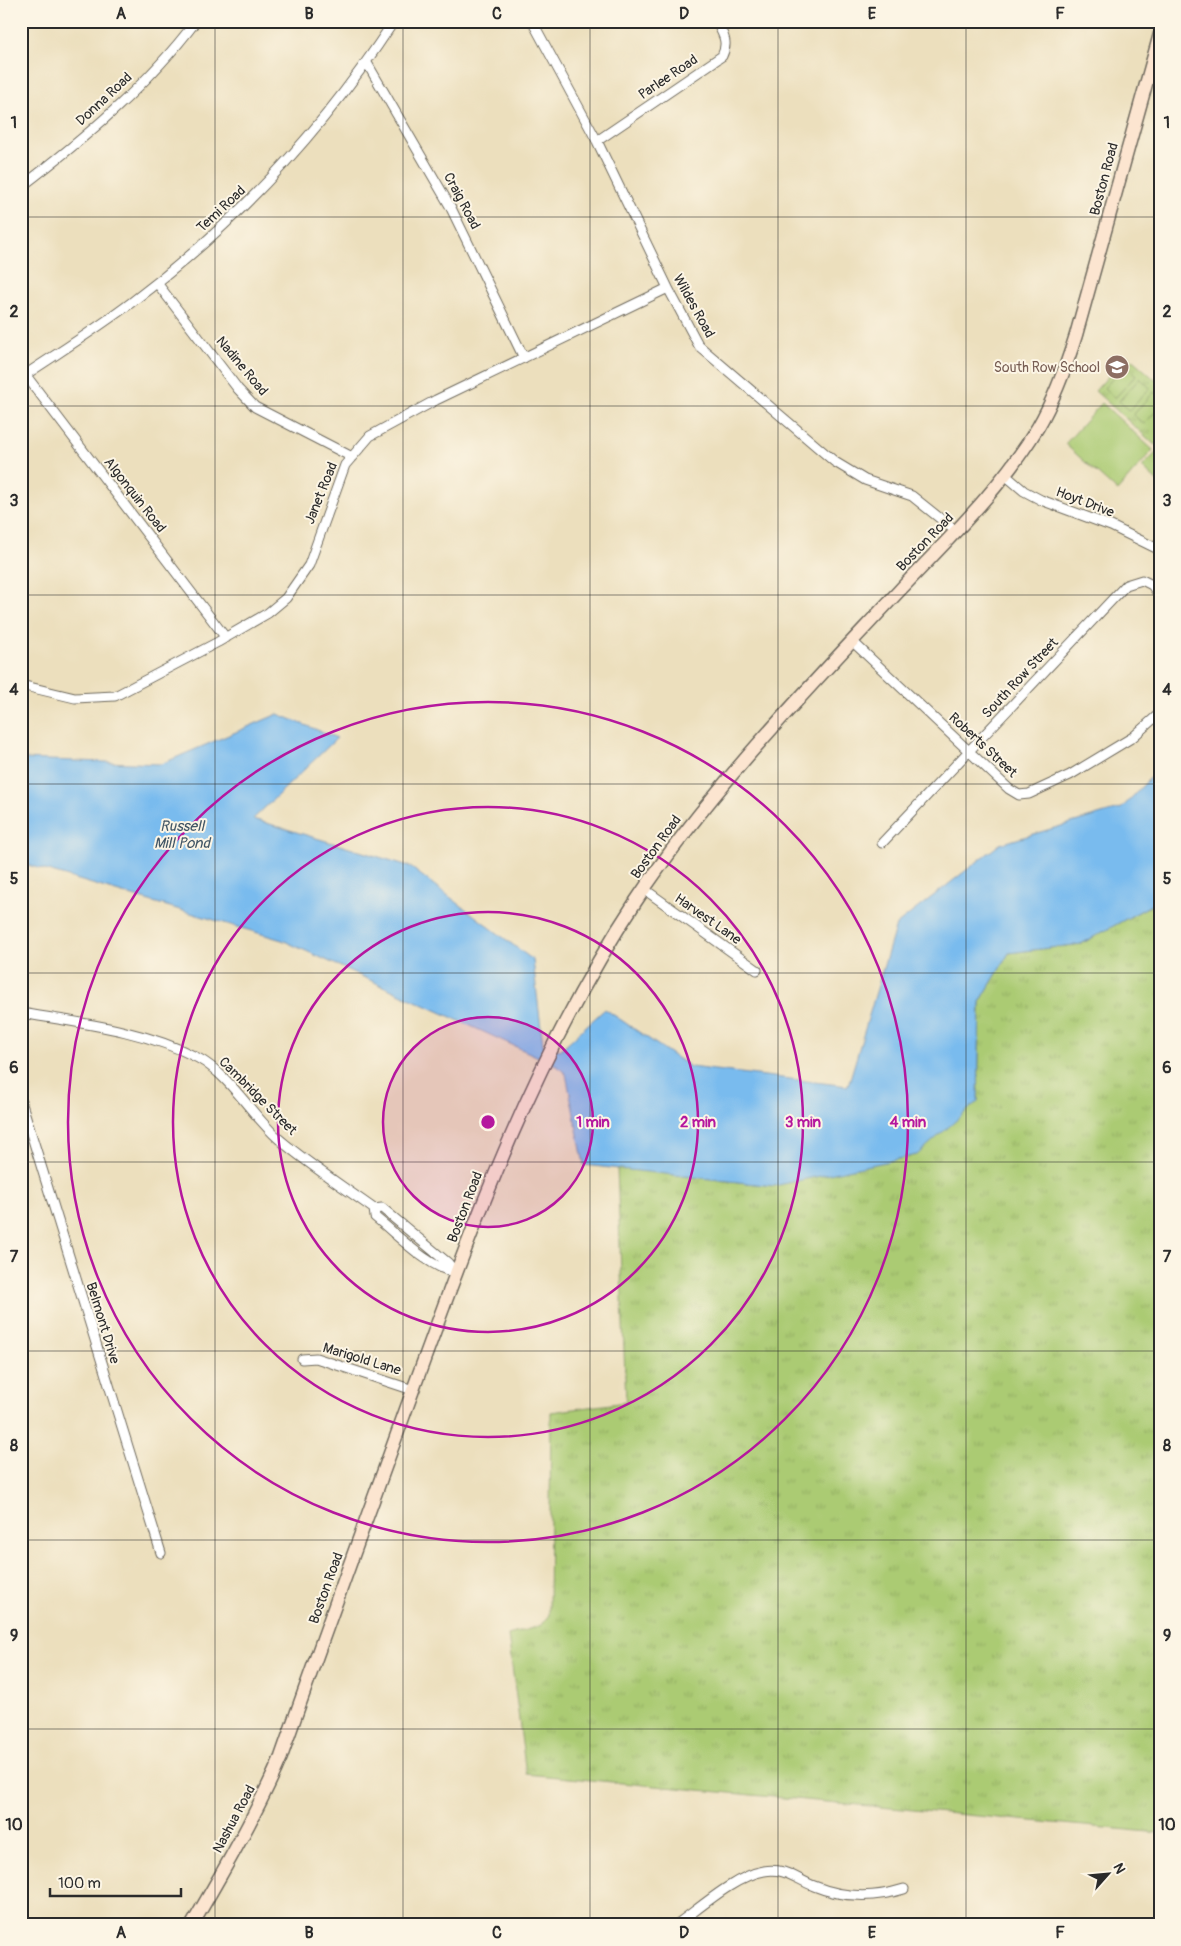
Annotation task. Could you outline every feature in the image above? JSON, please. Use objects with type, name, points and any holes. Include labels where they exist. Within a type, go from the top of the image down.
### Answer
[{"type":"main road","name":"Boston Road","points":[[283,1752],[479,1208],[511,1132],[552,1046],[593,968],[644,890],[693,822],[742,764],[853,642],[957,532],[1004,474],[1037,428],[1064,371],[1076,335],[1160,34]]},
{"type":"main road","name":"Nashua Road","points":[[192,1925],[271,1781],[283,1752]]},
{"type":"street","name":"Donna Road","points":[[21,187],[68,152],[136,89],[181,41],[196,21]]},
{"type":"street","name":"Temi Road","points":[[23,372],[131,303],[191,256],[252,200],[297,151],[367,63],[394,21]]},
{"type":"street","name":"Wildes Road","points":[[532,21],[598,141],[693,337],[724,369],[835,462],[865,480],[912,496],[957,532]]},
{"type":"street","name":"Parlee Road","points":[[598,141],[722,56],[727,46],[724,35],[716,21]]},
{"type":"street","name":"Craig Road","points":[[367,63],[450,206],[524,358]]},
{"type":"street","name":"Nadine Road","points":[[157,282],[238,388],[255,406],[352,457]]},
{"type":"street","name":"Janet Road","points":[[21,685],[75,698],[115,696],[226,638],[268,613],[286,598],[308,565],[345,465],[370,436],[400,418],[668,288]]},
{"type":"street","name":"Algonquin Road","points":[[23,372],[226,638]]},
{"type":"street","name":"Hoyt Drive","points":[[1004,474],[1024,492],[1110,526],[1160,550]]},
{"type":"street","name":"South Row Street","points":[[882,843],[1126,585],[1139,580],[1152,585],[1160,596]]},
{"type":"street","name":"Roberts Street","points":[[853,642],[1008,789],[1018,795],[1028,794],[1070,775],[1133,737],[1160,713]]},
{"type":"street","name":"Harvest Lane","points":[[644,890],[757,970]]},
{"type":"street","name":"Cambridge Street","points":[[21,1013],[159,1041],[200,1059],[220,1076],[278,1138],[374,1210],[375,1217],[420,1253],[443,1270],[456,1273]]},
{"type":"street","name":"Belmont Drive","points":[[21,1101],[161,1553]]},
{"type":"street","name":"Marigold Lane","points":[[302,1359],[316,1358],[413,1390]]},
{"type":"street","points":[[676,1925],[743,1878],[764,1871],[781,1871],[814,1886],[838,1893],[884,1895],[904,1889]]},
{"type":"green space","points":[[1127,355],[1160,384],[1160,440],[1155,445],[1095,391]]},
{"type":"green space","points":[[1125,365],[1136,375],[1115,398],[1104,388]]},
{"type":"green space","points":[[1140,378],[1150,388],[1129,411],[1119,401]]},
{"type":"green space","points":[[1154,392],[1160,397],[1160,407],[1144,424],[1133,415]]},
{"type":"green space","points":[[1102,403],[1153,450],[1117,491],[1065,444]]},
{"type":"green space","points":[[1160,449],[1160,484],[1142,467]]},
{"type":"green space","points":[[1160,900],[1160,1833],[526,1774],[508,1635],[540,1626],[549,1615],[551,1412],[626,1402],[617,1168],[774,1186],[978,1101],[980,1002],[1009,953],[1081,944]]},
{"type":"water","name":"Russell Mill Pond","points":[[278,714],[337,738],[253,819],[409,866],[533,960],[543,1045],[560,1050],[605,1009],[690,1067],[848,1086],[896,925],[1000,844],[1122,808],[1160,767],[1160,900],[1081,944],[1009,953],[980,1002],[978,1101],[917,1155],[774,1186],[584,1165],[566,1074],[556,1065],[282,940],[21,863],[21,759],[161,764]]},
{"type":"place","name":"South Row School","points":[[1117,367]]}]
